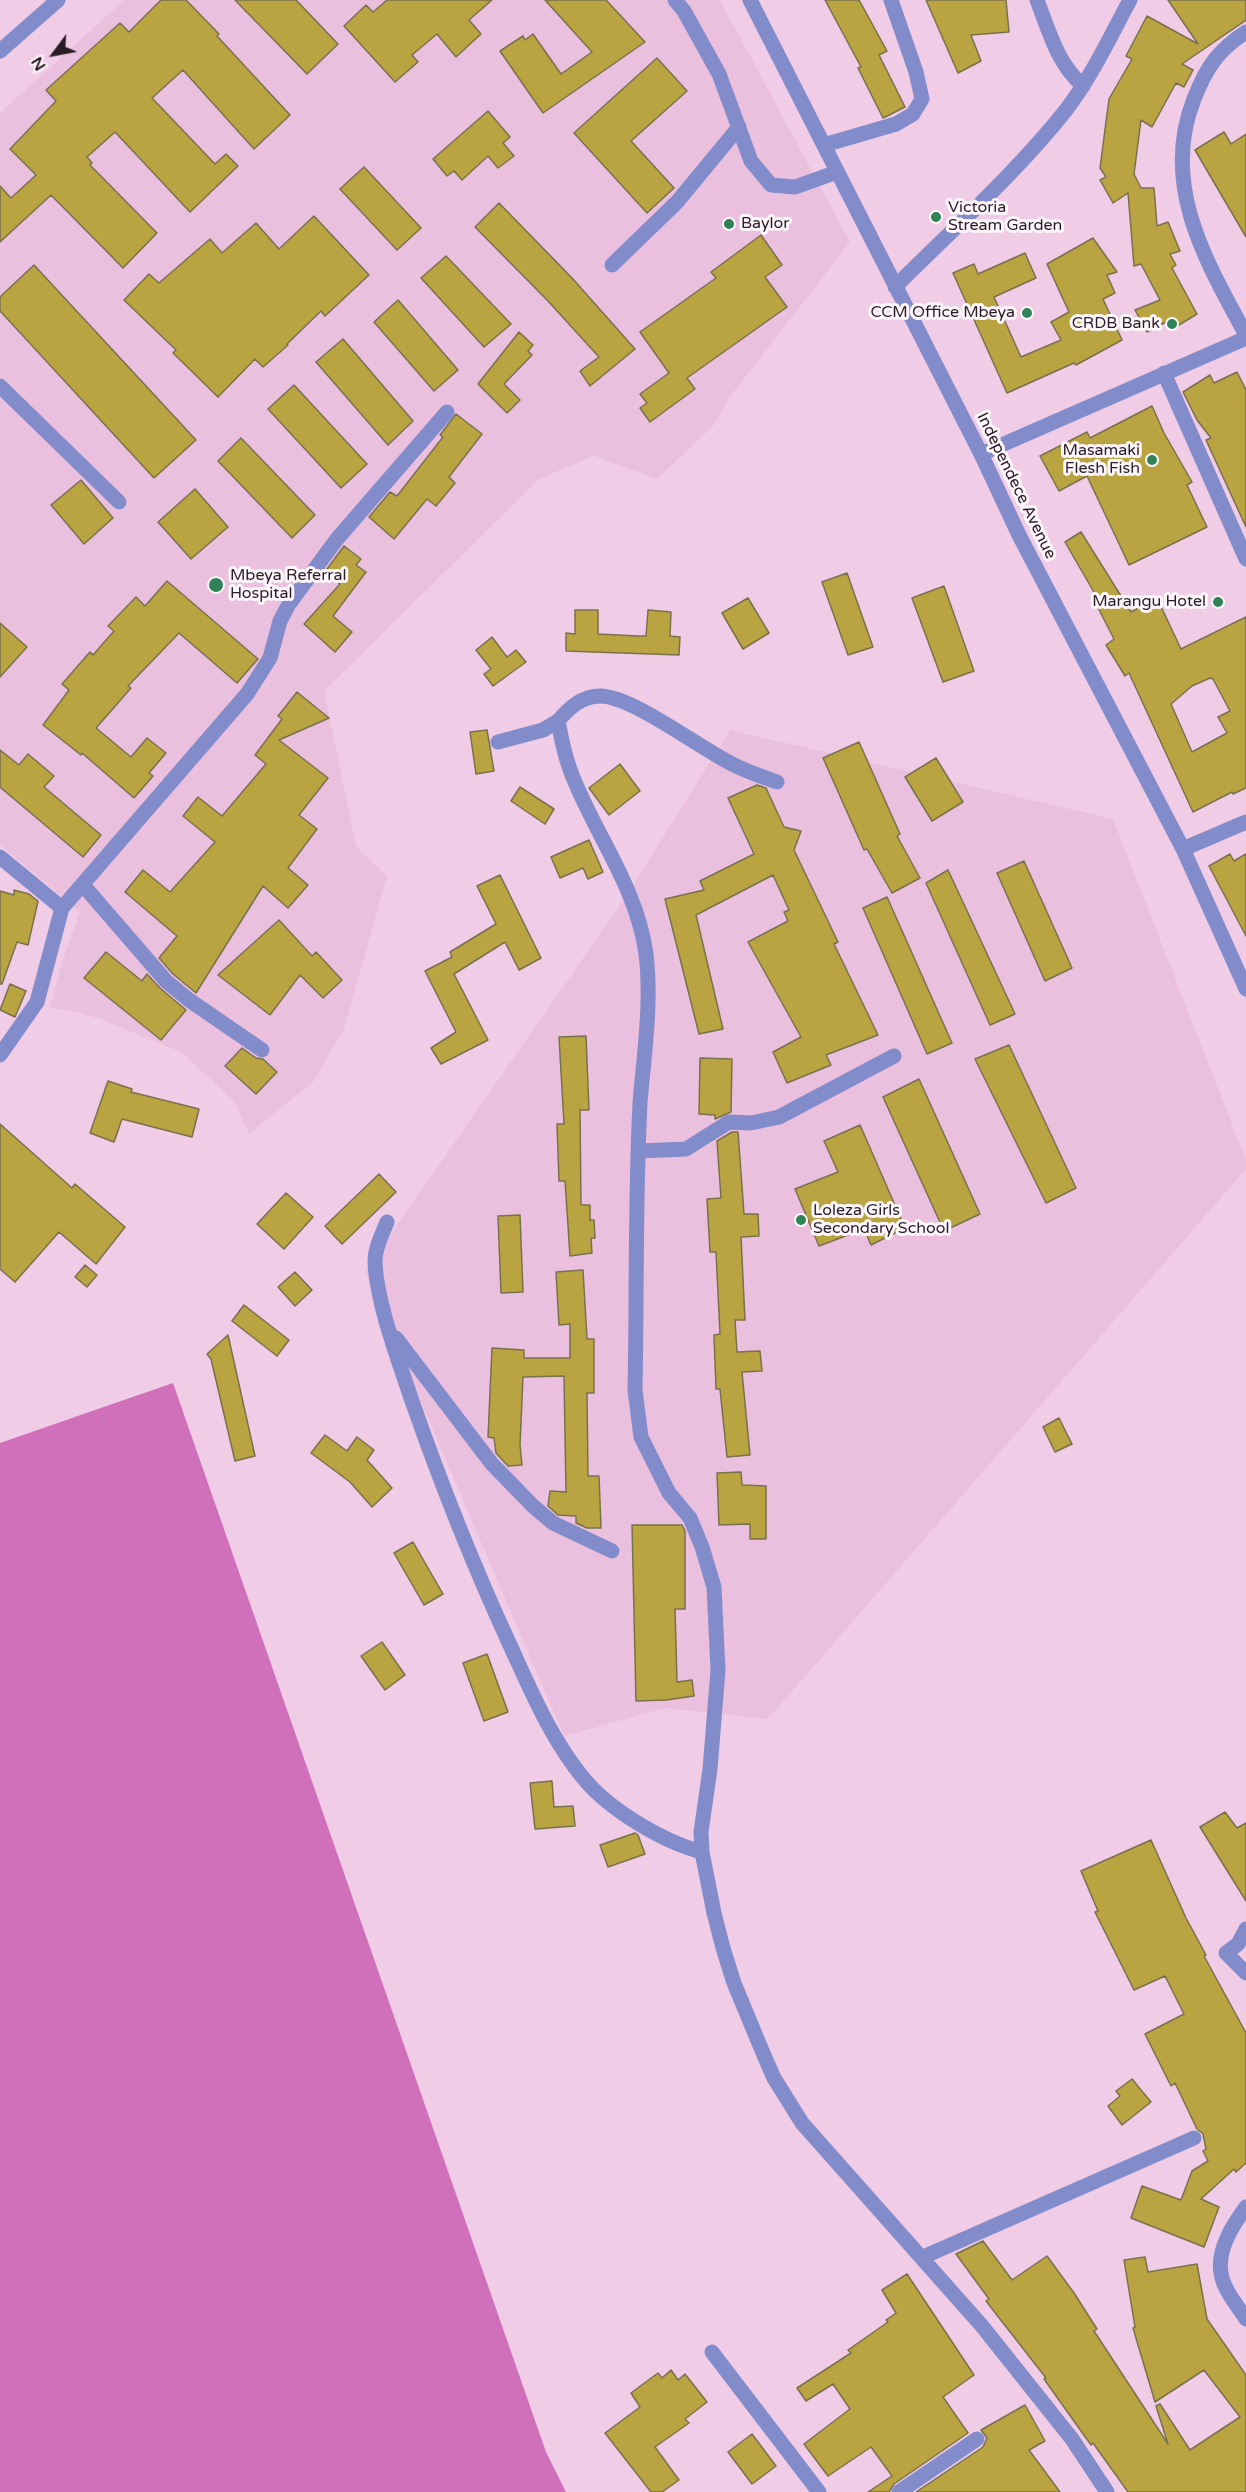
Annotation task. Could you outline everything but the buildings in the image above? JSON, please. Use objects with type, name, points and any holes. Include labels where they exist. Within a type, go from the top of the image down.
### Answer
[{"type":"street","points":[[0,51],[58,0]]},
{"type":"street","points":[[675,0],[684,11],[719,74],[751,161],[771,184],[795,187],[837,172]]},
{"type":"street","name":"Independece Avenue","points":[[750,0],[981,454],[1019,535],[1183,849],[1246,989]]},
{"type":"street","points":[[824,145],[896,124],[913,114],[922,99],[916,72],[891,0]]},
{"type":"street","points":[[1037,0],[1062,63],[1083,86]]},
{"type":"street","points":[[895,287],[1039,142],[1083,86],[1130,0]]},
{"type":"street","points":[[981,454],[1246,336],[1211,271],[1194,228],[1184,189],[1181,157],[1186,120],[1209,64],[1246,32]]},
{"type":"street","points":[[612,266],[677,202],[739,127]]},
{"type":"street","points":[[1164,373],[1246,559]]},
{"type":"street","points":[[0,386],[119,502]]},
{"type":"street","points":[[0,1055],[37,1002],[62,909],[247,694],[270,658],[280,621],[290,604],[337,539],[447,412]]},
{"type":"street","points":[[498,742],[543,730],[558,721],[567,710],[584,698],[602,695],[625,702],[735,766],[777,782]]},
{"type":"street","points":[[558,721],[574,782],[621,872],[635,906],[646,954],[647,1033],[640,1104],[635,1390],[641,1437],[669,1493],[690,1518],[702,1547],[714,1587],[718,1670],[711,1769],[701,1832],[702,1852],[714,1913],[734,1983],[774,2078],[802,2123],[982,2326],[1072,2439],[1107,2492]]},
{"type":"street","points":[[1183,849],[1246,822]]},
{"type":"street","points":[[0,857],[62,909]]},
{"type":"street","points":[[83,885],[166,981],[189,1000],[262,1050]]},
{"type":"street","points":[[639,1151],[686,1149],[729,1122],[751,1123],[779,1117],[894,1056]]},
{"type":"street","points":[[387,1222],[377,1245],[375,1260],[380,1293],[391,1332],[442,1487],[537,1705],[567,1756],[586,1781],[611,1803],[642,1825],[683,1847],[702,1852]]},
{"type":"street","points":[[391,1332],[509,1483],[553,1523],[612,1551]]},
{"type":"street","points":[[1246,1929],[1238,1944],[1226,1953],[1246,1973]]},
{"type":"street","points":[[923,2257],[1194,2138]]},
{"type":"street","points":[[1246,2207],[1231,2229],[1223,2249],[1221,2273],[1227,2289],[1246,2319]]},
{"type":"street","points":[[712,2352],[819,2492]]},
{"type":"street","points":[[899,2492],[977,2439]]},
{"type":"shaded area","name":"Mbeya Referral Hospital","points":[[124,0],[720,0],[850,242],[732,394],[713,426],[657,479],[594,456],[539,479],[324,691],[356,846],[387,876],[344,1029],[313,1082],[249,1134],[234,1101],[181,1052],[103,1020],[77,1012],[50,1008],[62,962],[80,912],[0,845],[0,113]]},
{"type":"shaded area","name":"Loleza Girls Secondary School","points":[[730,730],[1113,819],[1246,1160],[1246,1169],[768,1719],[665,1708],[564,1736],[365,1271],[625,898]]},
{"type":"shaded area","points":[[173,1383],[546,2452],[566,2492],[0,2492],[0,1443]]},
{"type":"place","name":"Victoria Stream Garden","points":[[936,217]]},
{"type":"place","name":"Baylor","points":[[729,224]]},
{"type":"place","name":"CCM Office Mbeya","points":[[1027,313]]},
{"type":"place","name":"CRDB Bank","points":[[1172,324]]},
{"type":"place","name":"Masamaki Flesh Fish","points":[[1152,460]]},
{"type":"place","name":"Mbeya Referral Hospital","points":[[216,585]]},
{"type":"place","name":"Marangu Hotel","points":[[1218,602]]},
{"type":"place","name":"Loleza Girls Secondary School","points":[[801,1220]]}]
